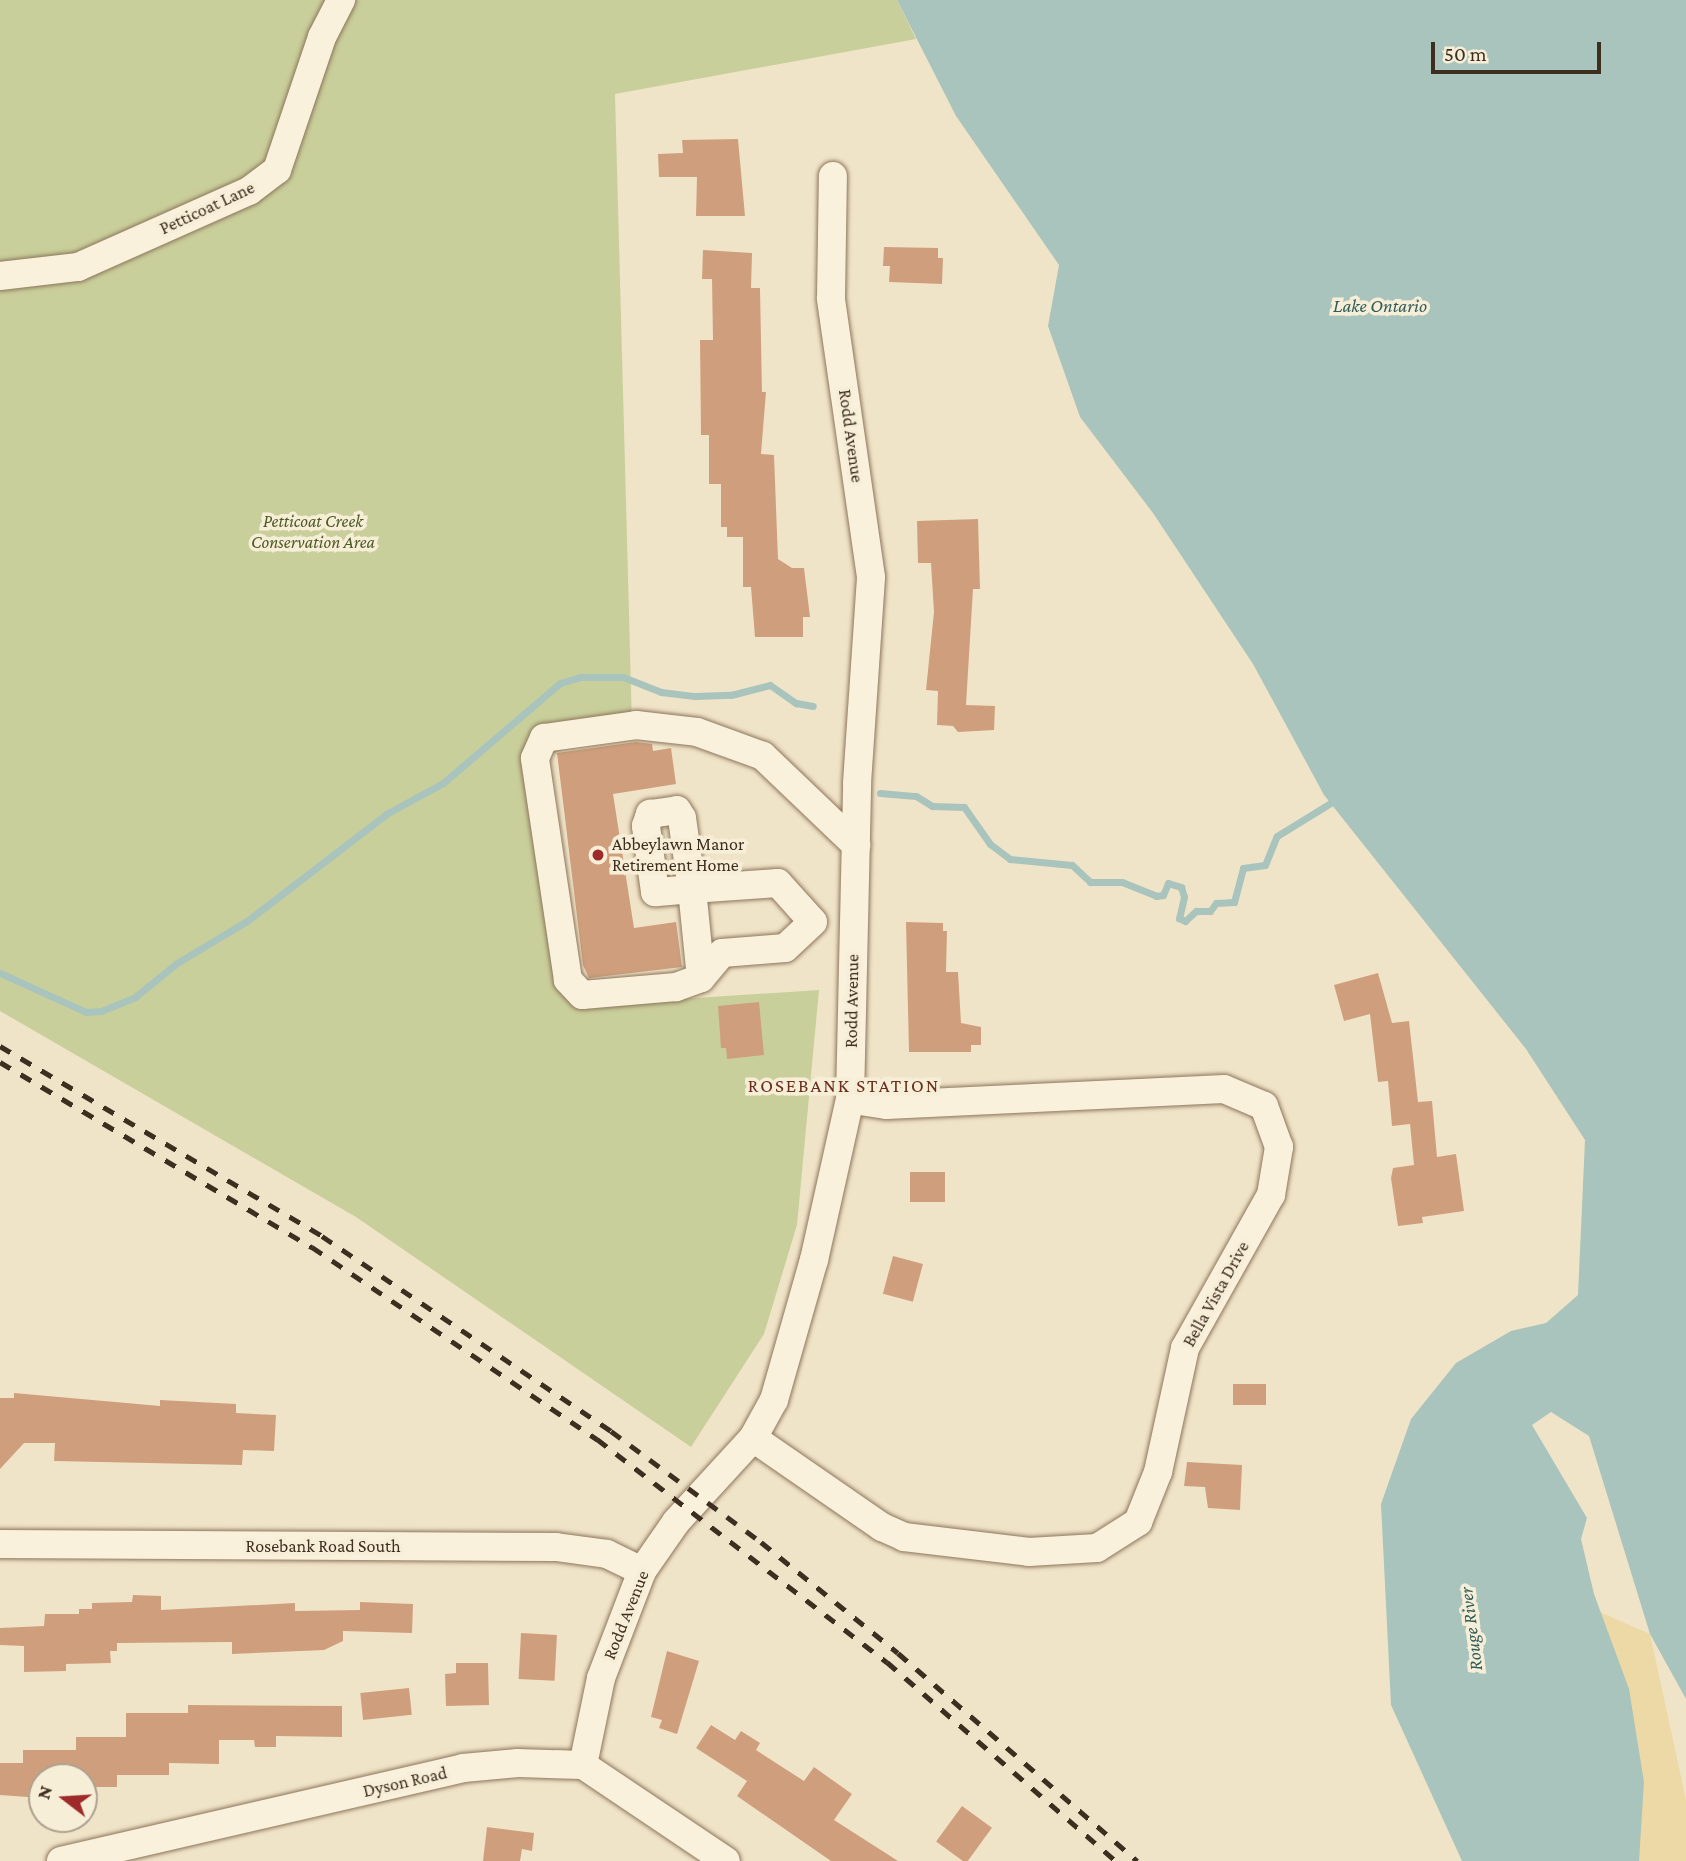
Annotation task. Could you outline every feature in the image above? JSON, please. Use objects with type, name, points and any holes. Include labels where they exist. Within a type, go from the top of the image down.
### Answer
[{"type":"street","name":"Petticoat Lane","points":[[0,276],[78,267],[249,191],[278,170],[323,37],[341,0]]},
{"type":"street","name":"Rodd Avenue","points":[[583,1765],[601,1678],[642,1571],[676,1522],[753,1438],[774,1400],[814,1260],[850,1100],[856,845],[871,578],[831,298],[833,176]]},
{"type":"street","points":[[813,922],[785,948],[722,953],[701,978],[676,987],[582,995],[568,979],[535,758],[544,738],[636,725],[698,732],[763,756],[856,845]]},
{"type":"street","points":[[701,978],[692,889],[778,883],[813,922],[853,924]]},
{"type":"street","name":"Bella Vista Drive","points":[[753,1438],[882,1527],[904,1537],[1029,1552],[1097,1548],[1138,1522],[1158,1472],[1185,1348],[1271,1195],[1279,1147],[1264,1107],[1224,1089],[886,1105],[850,1100]]},
{"type":"street","name":"Rosebank Road South","points":[[0,1544],[556,1547],[607,1554],[642,1571]]},
{"type":"street","points":[[583,1765],[726,1861]]},
{"type":"street","name":"Dyson Road","points":[[61,1861],[463,1768],[583,1765]]},
{"type":"green space","name":"Petticoat Creek Conservation Area","points":[[0,0],[897,0],[916,39],[615,94],[632,725],[529,762],[573,1006],[819,990],[797,1225],[764,1334],[691,1447],[356,1217],[0,1011]]},
{"type":"sand","points":[[1577,1602],[1650,1634],[1686,1800],[1686,1861],[1618,1861]]},
{"type":"water","name":"Lake Ontario","points":[[897,0],[1686,0],[1686,1699],[1650,1634],[1589,1436],[1551,1412],[1532,1425],[1587,1518],[1581,1539],[1594,1594],[1629,1689],[1644,1782],[1639,1861],[1462,1861],[1391,1705],[1381,1504],[1411,1419],[1456,1363],[1511,1331],[1546,1323],[1578,1295],[1585,1140],[1526,1049],[1324,795],[1253,664],[1153,513],[1080,417],[1048,326],[1059,265],[956,116]]},
{"type":"building","points":[[738,139],[745,216],[696,216],[697,177],[659,177],[658,154],[683,153],[682,140]]},
{"type":"building","points":[[884,247],[938,248],[938,258],[943,258],[942,284],[889,282],[890,266],[883,266]]},
{"type":"building","points":[[703,250],[752,253],[751,288],[760,288],[762,392],[766,392],[761,454],[774,455],[778,559],[792,568],[804,568],[810,617],[803,617],[803,637],[755,637],[751,587],[743,587],[743,537],[727,537],[727,527],[721,527],[721,484],[709,484],[709,435],[701,435],[700,340],[713,340],[712,279],[702,279]]},
{"type":"building","points":[[978,519],[980,589],[973,589],[966,705],[995,706],[994,730],[958,732],[953,726],[937,725],[938,691],[926,690],[934,612],[931,563],[918,563],[917,521]]},
{"type":"building","name":"Abbeylawn Manor Retirement Home","points":[[636,742],[652,744],[653,751],[671,748],[676,784],[613,794],[634,928],[676,922],[682,967],[589,978],[583,965],[557,753]]},
{"type":"building","points":[[906,922],[943,923],[943,931],[947,931],[946,972],[958,972],[961,1023],[981,1027],[981,1045],[971,1045],[971,1052],[909,1052]]},
{"type":"building","points":[[1378,973],[1392,1023],[1409,1021],[1418,1102],[1432,1101],[1437,1157],[1456,1154],[1464,1211],[1422,1217],[1423,1223],[1398,1226],[1391,1178],[1393,1168],[1414,1165],[1410,1124],[1392,1126],[1388,1081],[1378,1082],[1370,1014],[1344,1021],[1334,985]]},
{"type":"building","points":[[759,1002],[764,1055],[727,1059],[726,1048],[721,1048],[718,1006]]},
{"type":"building","points":[[910,1172],[945,1172],[945,1202],[910,1202]]},
{"type":"building","points":[[893,1256],[923,1264],[913,1302],[883,1294]]},
{"type":"building","points":[[1233,1384],[1266,1384],[1266,1405],[1233,1405]]},
{"type":"building","points":[[14,1393],[160,1406],[160,1400],[236,1404],[236,1413],[276,1415],[274,1451],[243,1450],[242,1465],[54,1461],[55,1443],[24,1443],[0,1469],[0,1398],[14,1398]]},
{"type":"building","points":[[1187,1462],[1242,1465],[1240,1510],[1208,1508],[1205,1487],[1184,1486]]},
{"type":"building","points":[[133,1595],[161,1596],[161,1610],[295,1603],[295,1611],[360,1610],[360,1602],[413,1604],[412,1633],[343,1631],[343,1641],[324,1650],[232,1654],[232,1642],[117,1643],[117,1651],[110,1651],[111,1663],[66,1664],[66,1671],[24,1672],[24,1646],[0,1645],[0,1628],[44,1626],[45,1614],[79,1614],[79,1609],[92,1609],[92,1603],[132,1602]]},
{"type":"building","points":[[521,1633],[557,1635],[555,1681],[519,1679]]},
{"type":"building","points":[[667,1651],[699,1661],[677,1734],[659,1728],[662,1720],[651,1717]]},
{"type":"building","points":[[456,1663],[488,1663],[489,1705],[446,1706],[445,1674],[456,1673]]},
{"type":"building","points":[[409,1688],[412,1715],[363,1720],[360,1693]]},
{"type":"building","points":[[188,1705],[342,1706],[342,1737],[276,1736],[276,1747],[255,1747],[254,1740],[219,1740],[219,1764],[169,1763],[169,1775],[117,1775],[117,1787],[98,1787],[98,1763],[28,1763],[28,1797],[0,1795],[0,1763],[23,1763],[23,1750],[76,1750],[76,1737],[126,1737],[126,1713],[188,1713]]},
{"type":"building","points":[[711,1725],[735,1740],[741,1731],[760,1743],[756,1750],[804,1781],[814,1767],[852,1794],[834,1820],[898,1861],[831,1861],[737,1796],[747,1781],[696,1748]]},
{"type":"building","points":[[962,1806],[992,1828],[968,1861],[963,1861],[936,1842]]},
{"type":"building","points":[[487,1827],[534,1833],[532,1851],[522,1849],[520,1861],[483,1861]]},
{"type":"waterway","points":[[0,973],[86,1012],[101,1011],[135,997],[177,963],[247,921],[388,813],[443,783],[560,683],[581,677],[623,677],[661,692],[695,696],[731,695],[770,685],[796,703],[813,706]]},
{"type":"waterway","points":[[880,793],[916,796],[932,806],[964,807],[990,844],[1010,859],[1072,865],[1090,882],[1122,882],[1156,896],[1163,895],[1168,883],[1181,887],[1184,897],[1179,918],[1185,921],[1196,911],[1210,911],[1216,903],[1234,902],[1243,868],[1265,865],[1277,836],[1337,799]]},
{"type":"railway","points":[[0,1046],[322,1236],[611,1431],[761,1542],[898,1653],[1137,1861]]},
{"type":"railway","points":[[0,1062],[312,1247],[597,1439],[887,1662],[1116,1861]]},
{"type":"place","name":"Abbeylawn Manor Retirement Home","points":[[598,855]]},
{"type":"district","name":"ROSEBANK STATION","points":[[844,1086]]},
{"type":"water label","name":"Rouge River","points":[[1471,1629]]}]
